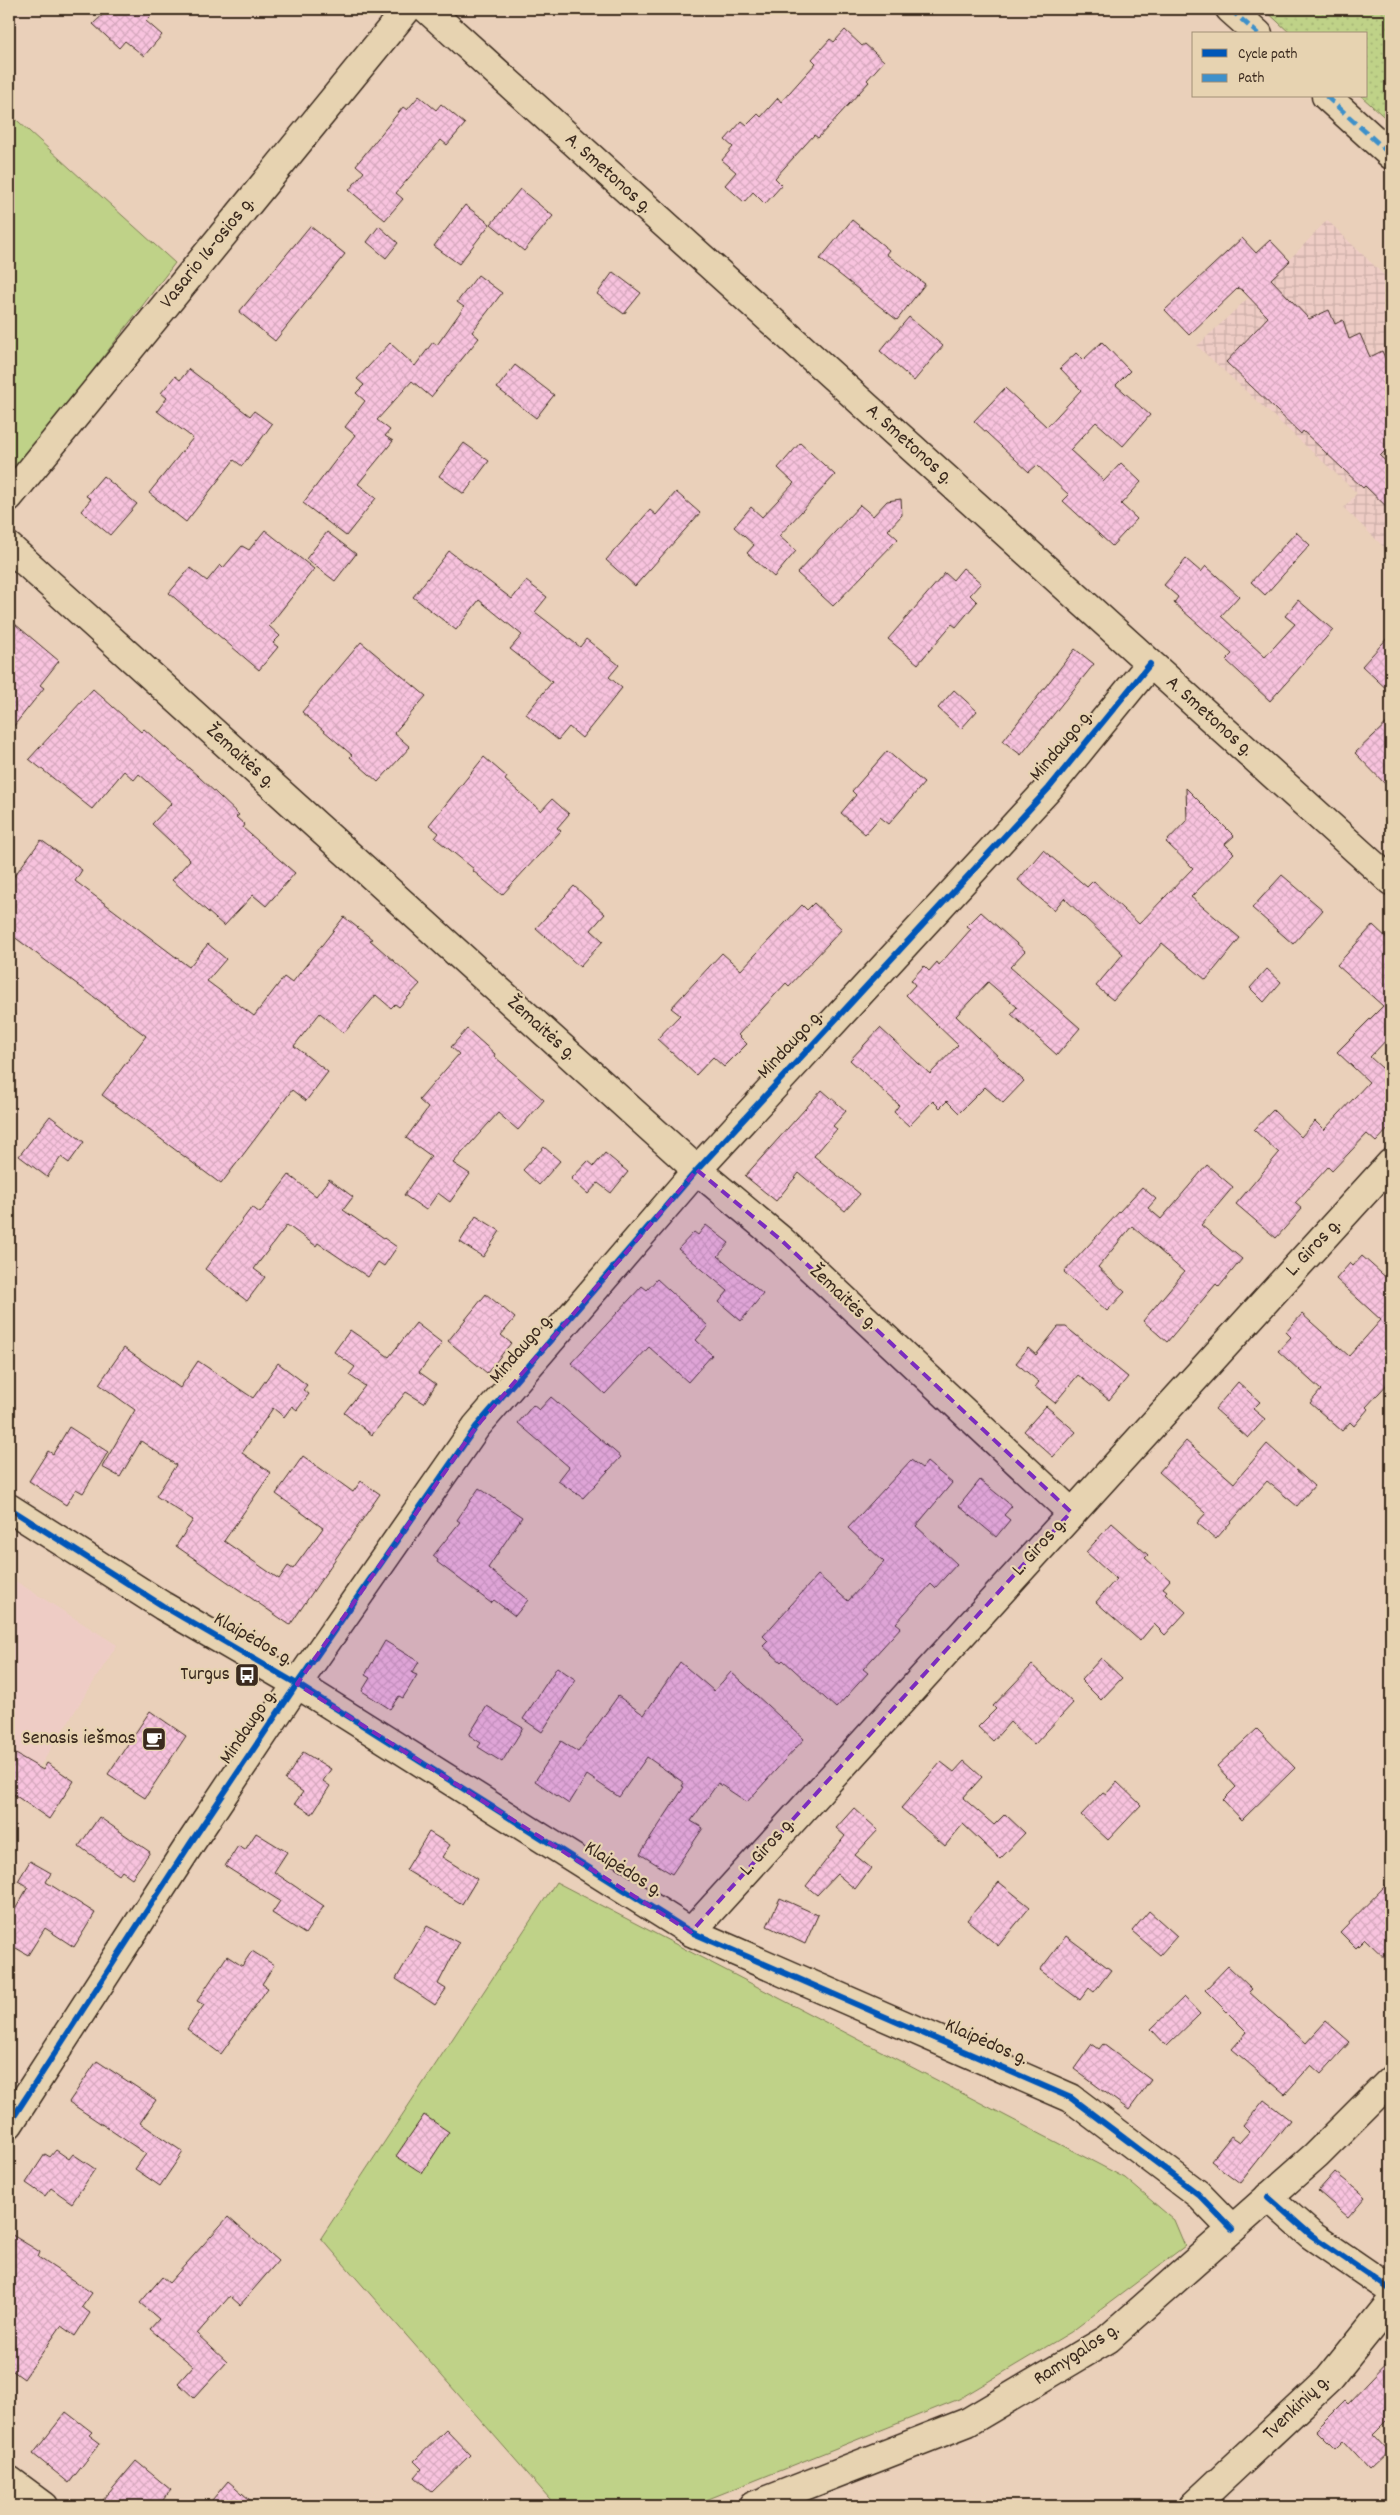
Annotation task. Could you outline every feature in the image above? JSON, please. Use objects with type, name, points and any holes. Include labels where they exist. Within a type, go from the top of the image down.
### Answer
[{"type":"street","name":"Vasario 16-osios g.","points":[[9,497],[407,9]]},
{"type":"street","name":"A. Smetonos g.","points":[[427,9],[1391,881]]},
{"type":"street","points":[[1230,9],[1256,32]]},
{"type":"street","points":[[1328,98],[1391,156]]},
{"type":"street","name":"Žemaitės g.","points":[[9,547],[697,1170],[781,1240],[1071,1512]]},
{"type":"street","name":"Mindaugo g.","points":[[9,2124],[190,1844],[297,1684],[476,1427],[697,1170],[1049,788],[1150,664]]},
{"type":"street","name":"L. Giros g.","points":[[691,1932],[1071,1512],[1391,1163]]},
{"type":"street","name":"Klaipėdos g.","points":[[9,1508],[163,1606],[297,1684],[691,1932],[1071,2098],[1198,2194],[1232,2229]]},
{"type":"street","name":"Ramygalos g.","points":[[753,2506],[968,2422],[1108,2339],[1316,2156],[1391,2080]]},
{"type":"street","points":[[1268,2197],[1311,2234],[1391,2290]]},
{"type":"street","name":"Tvenkinių g.","points":[[1193,2506],[1329,2379],[1391,2302]]},
{"type":"street","points":[[9,2480],[44,2506]]},
{"type":"highlighted area","points":[[697,1170],[781,1240],[1071,1512],[691,1932],[297,1684],[476,1427]]},
{"type":"shaded area","points":[[1327,220],[1391,282],[1391,554],[1344,508],[1357,493],[1197,346],[1300,249]]},
{"type":"shaded area","points":[[9,1577],[117,1645],[9,1815]]},
{"type":"green space","points":[[1264,9],[1391,9],[1391,123],[1363,98],[1368,98],[1368,32],[1289,32]]},
{"type":"green space","points":[[9,113],[175,263],[9,480]]},
{"type":"green space","points":[[556,1882],[1125,2178],[1174,2220],[1185,2246],[1071,2332],[959,2399],[691,2506],[556,2506],[321,2238]]},
{"type":"building","points":[[109,9],[158,9],[146,21],[162,35],[144,56],[125,41],[119,48],[93,24]]},
{"type":"building","points":[[845,30],[862,46],[865,44],[884,61],[867,80],[869,82],[818,138],[814,135],[775,178],[782,185],[765,204],[753,192],[744,202],[725,185],[736,172],[722,160],[733,147],[725,140],[742,121],[747,125],[758,114],[761,117],[778,98],[781,102],[816,63],[812,59],[830,39],[834,42]]},
{"type":"building","points":[[419,96],[436,110],[441,104],[465,124],[447,145],[441,140],[396,193],[403,199],[385,220],[349,190],[364,172],[356,165],[403,107],[407,110]]},
{"type":"building","points":[[520,189],[553,216],[524,251],[491,224]]},
{"type":"building","points":[[465,205],[490,224],[459,264],[434,246]]},
{"type":"building","points":[[852,220],[889,250],[886,254],[925,284],[897,320],[820,259]]},
{"type":"building","points":[[310,226],[345,254],[275,341],[239,312]]},
{"type":"building","points":[[379,226],[398,243],[386,258],[367,242]]},
{"type":"building","points":[[1242,238],[1256,253],[1270,240],[1290,261],[1271,279],[1309,319],[1329,310],[1335,324],[1343,320],[1349,339],[1360,334],[1370,357],[1382,351],[1391,371],[1391,445],[1380,456],[1391,466],[1391,511],[1365,486],[1363,488],[1303,431],[1301,434],[1226,362],[1268,317],[1242,290],[1238,288],[1189,335],[1165,310]]},
{"type":"building","points":[[613,272],[641,293],[624,314],[597,294]]},
{"type":"building","points":[[478,275],[502,293],[472,332],[479,338],[431,397],[412,381],[377,420],[390,430],[385,436],[393,441],[358,484],[376,498],[346,536],[303,503],[355,435],[345,427],[365,401],[356,393],[364,385],[357,379],[390,343],[415,366],[433,342],[437,345],[464,307],[457,302]]},
{"type":"building","points":[[909,317],[943,346],[914,381],[880,351]]},
{"type":"building","points":[[1102,342],[1130,371],[1116,385],[1150,415],[1123,446],[1096,422],[1070,450],[1104,481],[1121,463],[1141,482],[1121,504],[1137,519],[1112,546],[1063,501],[1069,495],[1037,465],[1029,472],[974,421],[1005,388],[1047,427],[1081,390],[1060,368],[1076,353],[1083,360]]},
{"type":"building","points":[[515,365],[554,395],[536,418],[497,388]]},
{"type":"building","points":[[189,369],[250,416],[254,411],[272,424],[242,466],[234,460],[186,522],[149,493],[193,438],[157,411],[167,398],[161,393],[175,376],[180,380]]},
{"type":"building","points":[[464,443],[489,461],[464,494],[439,476]]},
{"type":"building","points":[[800,443],[835,475],[779,536],[796,551],[774,577],[747,553],[754,545],[734,527],[751,507],[762,517],[794,483],[778,468]]},
{"type":"building","points":[[103,476],[137,504],[110,535],[81,511],[91,499],[86,496]]},
{"type":"building","points":[[676,492],[700,513],[635,586],[606,560],[650,510],[656,515]]},
{"type":"building","points":[[901,499],[902,515],[888,530],[898,539],[833,606],[797,573],[860,505],[873,516],[887,501]]},
{"type":"building","points":[[265,530],[314,569],[269,626],[280,636],[273,643],[278,647],[259,670],[169,593],[190,568],[207,581],[220,565],[223,568],[242,546],[249,550]]},
{"type":"building","points":[[327,532],[356,554],[335,581],[306,559]]},
{"type":"building","points":[[1296,532],[1310,545],[1265,595],[1251,582]]},
{"type":"building","points":[[449,551],[512,599],[526,581],[547,597],[535,612],[580,647],[586,639],[619,665],[609,677],[622,688],[582,738],[569,727],[558,740],[526,714],[552,682],[510,649],[522,635],[479,600],[456,630],[413,597]]},
{"type":"building","points":[[1186,559],[1201,572],[1206,566],[1239,596],[1221,616],[1265,657],[1295,624],[1285,616],[1298,600],[1333,630],[1270,701],[1226,660],[1232,654],[1174,603],[1178,597],[1164,585]]},
{"type":"building","points":[[963,568],[981,583],[970,595],[977,602],[956,627],[952,624],[918,664],[888,639],[945,573],[953,580]]},
{"type":"building","points":[[9,619],[59,661],[40,685],[44,688],[9,732]]},
{"type":"building","points":[[1391,634],[1391,693],[1362,666]]},
{"type":"building","points":[[361,642],[426,696],[394,733],[410,747],[378,782],[350,757],[352,755],[302,712]]},
{"type":"building","points":[[1075,649],[1094,664],[1021,755],[1003,741]]},
{"type":"building","points":[[93,689],[141,732],[144,729],[198,776],[239,815],[236,817],[245,825],[243,828],[295,873],[266,906],[253,895],[224,926],[172,880],[190,860],[152,824],[172,803],[139,774],[134,780],[124,771],[92,809],[29,759]]},
{"type":"building","points":[[954,690],[977,711],[961,729],[938,708]]},
{"type":"building","points":[[1391,719],[1391,790],[1355,753]]},
{"type":"building","points":[[887,751],[924,783],[889,824],[880,817],[865,834],[841,813],[856,795],[852,791]]},
{"type":"building","points":[[484,757],[507,777],[505,780],[541,811],[552,799],[569,814],[557,828],[561,831],[502,895],[473,871],[474,869],[435,838],[439,833],[429,825]]},
{"type":"building","points":[[1186,788],[1234,836],[1225,844],[1234,853],[1191,897],[1240,938],[1206,980],[1162,943],[1113,1000],[1096,986],[1123,954],[1064,898],[1054,910],[1018,880],[1043,850],[1087,887],[1093,881],[1139,924],[1193,868],[1166,842],[1187,820]]},
{"type":"building","points":[[41,840],[82,870],[75,881],[189,967],[208,944],[226,959],[207,981],[254,1016],[284,977],[292,983],[344,917],[372,939],[370,940],[420,984],[399,1007],[395,1004],[391,1008],[376,995],[344,1033],[320,1013],[294,1046],[328,1072],[306,1101],[292,1090],[221,1184],[102,1095],[146,1036],[9,933],[9,883]]},
{"type":"building","points":[[1282,875],[1323,910],[1293,944],[1252,908]]},
{"type":"building","points":[[574,886],[605,914],[591,930],[603,941],[580,967],[536,928]]},
{"type":"building","points":[[814,903],[842,929],[789,986],[786,983],[738,1035],[747,1044],[724,1067],[713,1057],[696,1075],[657,1039],[680,1015],[671,1008],[722,953],[741,970],[802,905],[807,910]]},
{"type":"building","points":[[981,912],[1025,951],[1010,967],[1080,1028],[1057,1055],[1011,1014],[1017,1007],[988,982],[956,1016],[1024,1081],[1003,1103],[985,1087],[959,1113],[947,1101],[940,1108],[933,1101],[909,1126],[894,1112],[899,1105],[850,1060],[880,1028],[930,1074],[958,1045],[906,995],[915,985],[911,980],[924,966],[929,971],[937,962],[939,965],[971,929],[967,926]]},
{"type":"building","points":[[1373,925],[1391,942],[1391,1035],[1370,1057],[1382,1068],[1391,1058],[1391,1126],[1376,1142],[1367,1134],[1332,1171],[1328,1167],[1295,1203],[1302,1209],[1276,1238],[1236,1204],[1279,1153],[1254,1130],[1273,1110],[1301,1137],[1315,1121],[1324,1130],[1369,1082],[1337,1052],[1383,1006],[1337,965]]},
{"type":"building","points":[[1267,969],[1281,982],[1264,1002],[1250,988]]},
{"type":"building","points":[[467,1029],[495,1054],[494,1056],[544,1100],[518,1130],[498,1113],[453,1163],[470,1174],[450,1202],[438,1193],[426,1210],[404,1195],[431,1156],[406,1138],[428,1108],[419,1100],[459,1054],[451,1047]]},
{"type":"building","points":[[822,1090],[846,1111],[833,1126],[837,1129],[814,1156],[860,1194],[845,1211],[799,1173],[776,1201],[745,1176]]},
{"type":"building","points":[[50,1116],[84,1142],[69,1163],[61,1157],[47,1177],[19,1156]]},
{"type":"building","points":[[544,1147],[560,1161],[539,1185],[523,1170]]},
{"type":"building","points":[[605,1153],[628,1172],[611,1193],[598,1183],[588,1194],[571,1179],[588,1161],[594,1166]]},
{"type":"building","points":[[1207,1165],[1233,1187],[1201,1225],[1242,1259],[1219,1287],[1216,1284],[1167,1342],[1143,1321],[1184,1272],[1132,1226],[1098,1267],[1125,1292],[1107,1311],[1064,1272],[1142,1187],[1156,1199],[1148,1208],[1161,1219]]},
{"type":"building","points":[[289,1175],[316,1196],[329,1179],[353,1197],[343,1210],[397,1247],[384,1266],[378,1262],[368,1277],[318,1243],[316,1246],[287,1225],[254,1269],[265,1277],[247,1301],[205,1269],[252,1207],[260,1213]]},
{"type":"building","points":[[476,1216],[500,1231],[483,1257],[460,1242]]},
{"type":"building","points":[[706,1225],[729,1243],[718,1256],[763,1294],[741,1321],[719,1302],[728,1291],[678,1249],[694,1232],[698,1235]]},
{"type":"building","points":[[1362,1256],[1391,1282],[1391,1380],[1366,1407],[1368,1409],[1354,1426],[1350,1422],[1342,1431],[1310,1403],[1321,1390],[1278,1351],[1291,1337],[1286,1332],[1302,1314],[1349,1356],[1381,1320],[1336,1279],[1350,1263],[1353,1266]]},
{"type":"building","points":[[657,1279],[708,1326],[696,1340],[712,1355],[688,1382],[649,1347],[605,1394],[571,1363],[642,1286],[647,1290]]},
{"type":"building","points":[[486,1294],[515,1318],[501,1335],[511,1343],[487,1373],[448,1341]]},
{"type":"building","points":[[416,1323],[442,1343],[419,1372],[436,1384],[424,1403],[406,1392],[372,1435],[344,1413],[365,1386],[349,1375],[355,1367],[334,1352],[350,1330],[389,1357]]},
{"type":"building","points":[[1058,1327],[1066,1327],[1128,1377],[1109,1400],[1078,1375],[1055,1403],[1035,1387],[1039,1382],[1016,1363],[1028,1348],[1036,1355]]},
{"type":"building","points":[[124,1348],[180,1388],[198,1361],[253,1398],[278,1363],[307,1385],[303,1390],[309,1394],[297,1410],[292,1406],[284,1417],[273,1408],[242,1453],[271,1473],[224,1541],[279,1579],[288,1566],[293,1569],[323,1528],[276,1494],[303,1456],[353,1492],[361,1481],[380,1494],[290,1625],[176,1546],[193,1520],[156,1496],[176,1465],[141,1441],[120,1477],[102,1467],[135,1410],[99,1384]]},
{"type":"building","points":[[1238,1382],[1260,1402],[1253,1409],[1265,1419],[1248,1438],[1215,1409]]},
{"type":"building","points":[[551,1397],[621,1457],[583,1498],[558,1481],[569,1467],[518,1423],[533,1405],[539,1410]]},
{"type":"building","points":[[1046,1406],[1076,1432],[1053,1457],[1024,1431]]},
{"type":"building","points":[[69,1427],[108,1452],[83,1493],[76,1489],[66,1505],[29,1481],[48,1451],[53,1454]]},
{"type":"building","points":[[1186,1441],[1234,1483],[1267,1444],[1314,1486],[1297,1506],[1267,1481],[1216,1539],[1197,1523],[1206,1513],[1159,1472]]},
{"type":"building","points":[[911,1460],[922,1468],[927,1462],[952,1483],[916,1526],[957,1564],[935,1588],[931,1584],[896,1623],[901,1627],[863,1669],[868,1673],[836,1708],[783,1660],[781,1662],[763,1646],[768,1641],[763,1636],[818,1575],[848,1601],[884,1562],[848,1528]]},
{"type":"building","points":[[980,1480],[1012,1506],[1004,1515],[1010,1520],[996,1537],[959,1506]]},
{"type":"building","points":[[479,1488],[522,1517],[488,1568],[528,1600],[515,1616],[494,1600],[491,1603],[437,1562],[438,1560],[433,1556],[460,1522],[457,1520]]},
{"type":"building","points":[[1112,1523],[1148,1555],[1145,1558],[1170,1580],[1163,1588],[1167,1591],[1165,1593],[1186,1612],[1165,1635],[1154,1624],[1140,1641],[1096,1602],[1116,1579],[1086,1552]]},
{"type":"building","points":[[385,1641],[419,1662],[412,1673],[417,1675],[403,1698],[399,1696],[390,1709],[362,1691],[370,1678],[365,1675]]},
{"type":"building","points":[[1101,1658],[1122,1678],[1101,1700],[1081,1680]]},
{"type":"building","points":[[680,1662],[714,1691],[731,1672],[804,1739],[747,1802],[718,1783],[691,1821],[703,1828],[672,1874],[640,1854],[684,1787],[682,1786],[684,1783],[647,1757],[619,1797],[587,1775],[569,1804],[535,1781],[561,1741],[578,1752],[618,1696],[644,1715]]},
{"type":"building","points":[[1032,1665],[1073,1703],[1034,1745],[1010,1722],[993,1741],[978,1727],[996,1709],[993,1706]]},
{"type":"building","points":[[557,1667],[576,1680],[542,1732],[523,1719]]},
{"type":"building","points":[[487,1706],[523,1728],[502,1762],[478,1747],[481,1743],[469,1735]]},
{"type":"building","points":[[150,1711],[186,1736],[145,1798],[108,1774]]},
{"type":"building","points":[[1257,1729],[1295,1768],[1242,1820],[1223,1800],[1236,1787],[1217,1766]]},
{"type":"building","points":[[9,1750],[43,1770],[47,1763],[74,1781],[49,1819],[9,1791]]},
{"type":"building","points":[[303,1752],[331,1769],[323,1781],[330,1786],[312,1814],[295,1803],[303,1792],[285,1780]]},
{"type":"building","points":[[964,1761],[982,1777],[963,1798],[994,1825],[1005,1814],[1025,1833],[1000,1859],[963,1824],[945,1846],[901,1808],[941,1762],[954,1772]]},
{"type":"building","points":[[1117,1782],[1141,1805],[1108,1840],[1081,1815],[1103,1792],[1106,1794]]},
{"type":"building","points":[[854,1808],[878,1830],[855,1855],[871,1868],[855,1889],[837,1874],[817,1895],[806,1886],[845,1836],[836,1828]]},
{"type":"building","points":[[99,1817],[150,1852],[132,1878],[122,1871],[119,1875],[79,1846]]},
{"type":"building","points":[[429,1832],[450,1845],[442,1857],[477,1879],[462,1904],[406,1870]]},
{"type":"building","points":[[256,1833],[287,1852],[274,1872],[324,1906],[305,1934],[272,1913],[280,1901],[225,1866],[238,1846],[245,1850]]},
{"type":"building","points":[[30,1861],[51,1873],[46,1882],[95,1913],[74,1947],[45,1928],[28,1955],[9,1944],[9,1920],[28,1887],[18,1881]]},
{"type":"building","points":[[1391,1880],[1391,1964],[1365,1939],[1356,1948],[1340,1932]]},
{"type":"building","points":[[999,1882],[1030,1907],[998,1946],[967,1920]]},
{"type":"building","points":[[780,1898],[818,1915],[805,1944],[767,1926]]},
{"type":"building","points":[[1149,1911],[1177,1936],[1160,1955],[1132,1931]]},
{"type":"building","points":[[427,1926],[459,1943],[438,1984],[446,1989],[435,2005],[396,1979]]},
{"type":"building","points":[[1066,1936],[1111,1970],[1094,1992],[1089,1988],[1080,2000],[1040,1970]]},
{"type":"building","points":[[252,1951],[274,1965],[262,1984],[268,1988],[221,2054],[187,2029],[204,2005],[197,2001],[227,1956],[242,1966]]},
{"type":"building","points":[[1228,1966],[1252,1989],[1249,1992],[1306,2043],[1326,2021],[1350,2042],[1321,2074],[1311,2065],[1285,2094],[1232,2049],[1247,2032],[1205,1990]]},
{"type":"building","points":[[1184,1997],[1200,2014],[1167,2046],[1151,2029]]},
{"type":"building","points":[[1092,2044],[1099,2049],[1103,2044],[1151,2080],[1129,2110],[1074,2069]]},
{"type":"building","points":[[97,2061],[156,2100],[140,2123],[183,2152],[160,2186],[135,2169],[146,2154],[69,2102]]},
{"type":"building","points":[[1264,2100],[1290,2120],[1240,2183],[1211,2161],[1231,2136],[1240,2142],[1249,2132],[1243,2126]]},
{"type":"building","points":[[424,2115],[449,2132],[422,2173],[396,2156]]},
{"type":"building","points":[[56,2150],[69,2159],[73,2154],[95,2169],[72,2203],[51,2188],[45,2196],[26,2183],[45,2154],[50,2157]]},
{"type":"building","points":[[1335,2172],[1365,2197],[1348,2217],[1318,2191]]},
{"type":"building","points":[[228,2217],[278,2261],[240,2305],[230,2296],[197,2334],[227,2362],[194,2398],[178,2383],[193,2366],[150,2329],[159,2319],[140,2303],[162,2277],[169,2283]]},
{"type":"building","points":[[9,2233],[40,2252],[38,2257],[92,2293],[82,2307],[90,2313],[75,2336],[61,2326],[24,2379],[9,2368]]},
{"type":"building","points":[[1391,2359],[1391,2417],[1373,2435],[1388,2451],[1369,2469],[1343,2441],[1335,2449],[1316,2430],[1345,2401],[1348,2404]]},
{"type":"building","points":[[66,2412],[92,2432],[89,2435],[100,2443],[69,2483],[33,2454]]},
{"type":"building","points":[[446,2430],[470,2455],[432,2492],[415,2477],[422,2469],[414,2461]]},
{"type":"building","points":[[136,2461],[171,2490],[158,2506],[98,2506]]},
{"type":"building","points":[[228,2481],[257,2506],[207,2506]]},
{"type":"marked path","points":[[1230,9],[1256,32]]},
{"type":"marked path","points":[[1328,98],[1391,155]]},
{"type":"cycle path","points":[[9,2124],[190,1844],[297,1684],[476,1427],[697,1170],[1049,788],[1150,664]]},
{"type":"cycle path","points":[[9,1508],[163,1606],[297,1684],[691,1932],[1071,2098],[1198,2194],[1232,2229]]},
{"type":"cycle path","points":[[1268,2197],[1311,2235],[1391,2290]]},
{"type":"place","name":"Turgus","points":[[247,1675]]},
{"type":"place","name":"Senasis iešmas","points":[[154,1739]]}]
